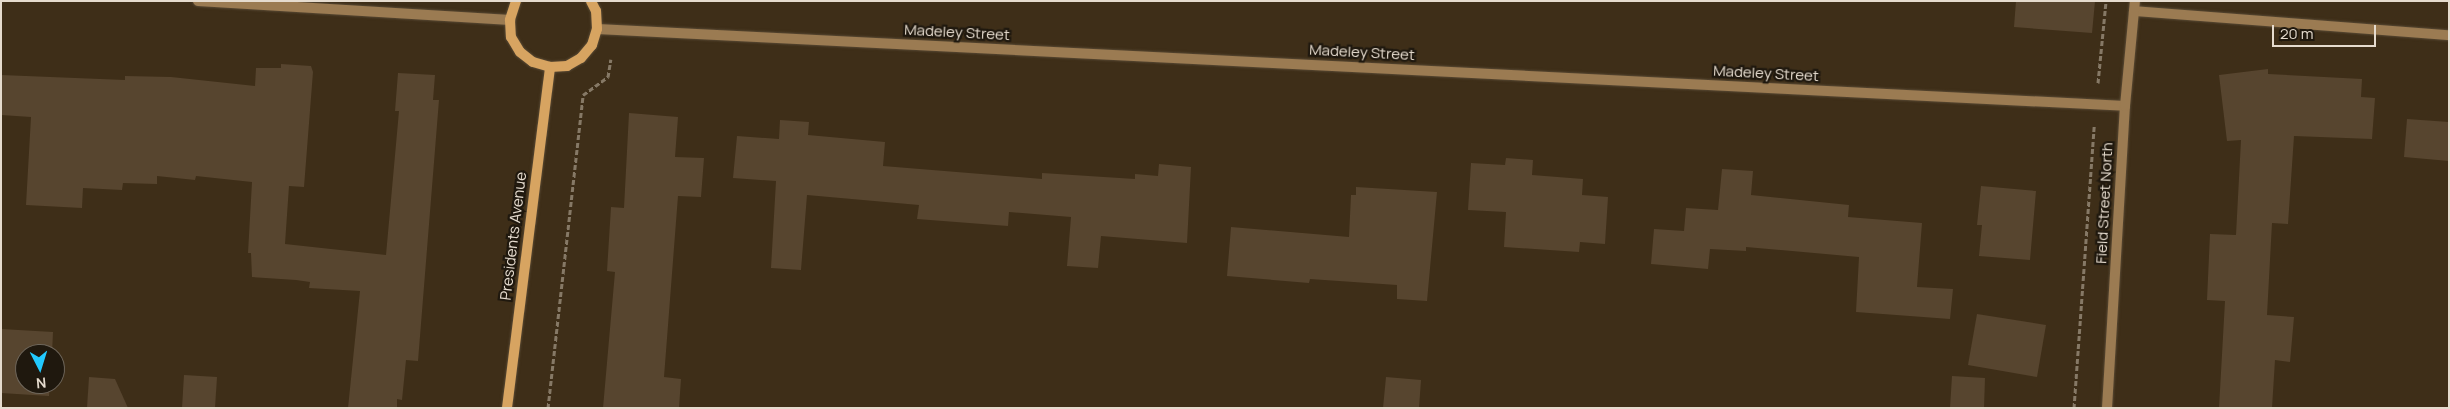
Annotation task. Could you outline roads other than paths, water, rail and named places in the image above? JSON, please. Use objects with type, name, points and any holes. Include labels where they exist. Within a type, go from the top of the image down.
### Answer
[{"type":"street","points":[[198,1],[510,20]]},
{"type":"street","points":[[516,1],[510,20],[512,37],[520,52],[533,62],[550,67],[567,66],[582,58],[592,45],[597,29],[596,11],[591,1]]},
{"type":"street","points":[[2134,6],[2449,35]]},
{"type":"street","name":"Field Street North","points":[[2107,408],[2125,106],[2134,6]]},
{"type":"street","name":"Madeley Street","points":[[597,29],[2125,106]]},
{"type":"street","name":"Presidents Avenue","points":[[507,408],[550,67]]}]
